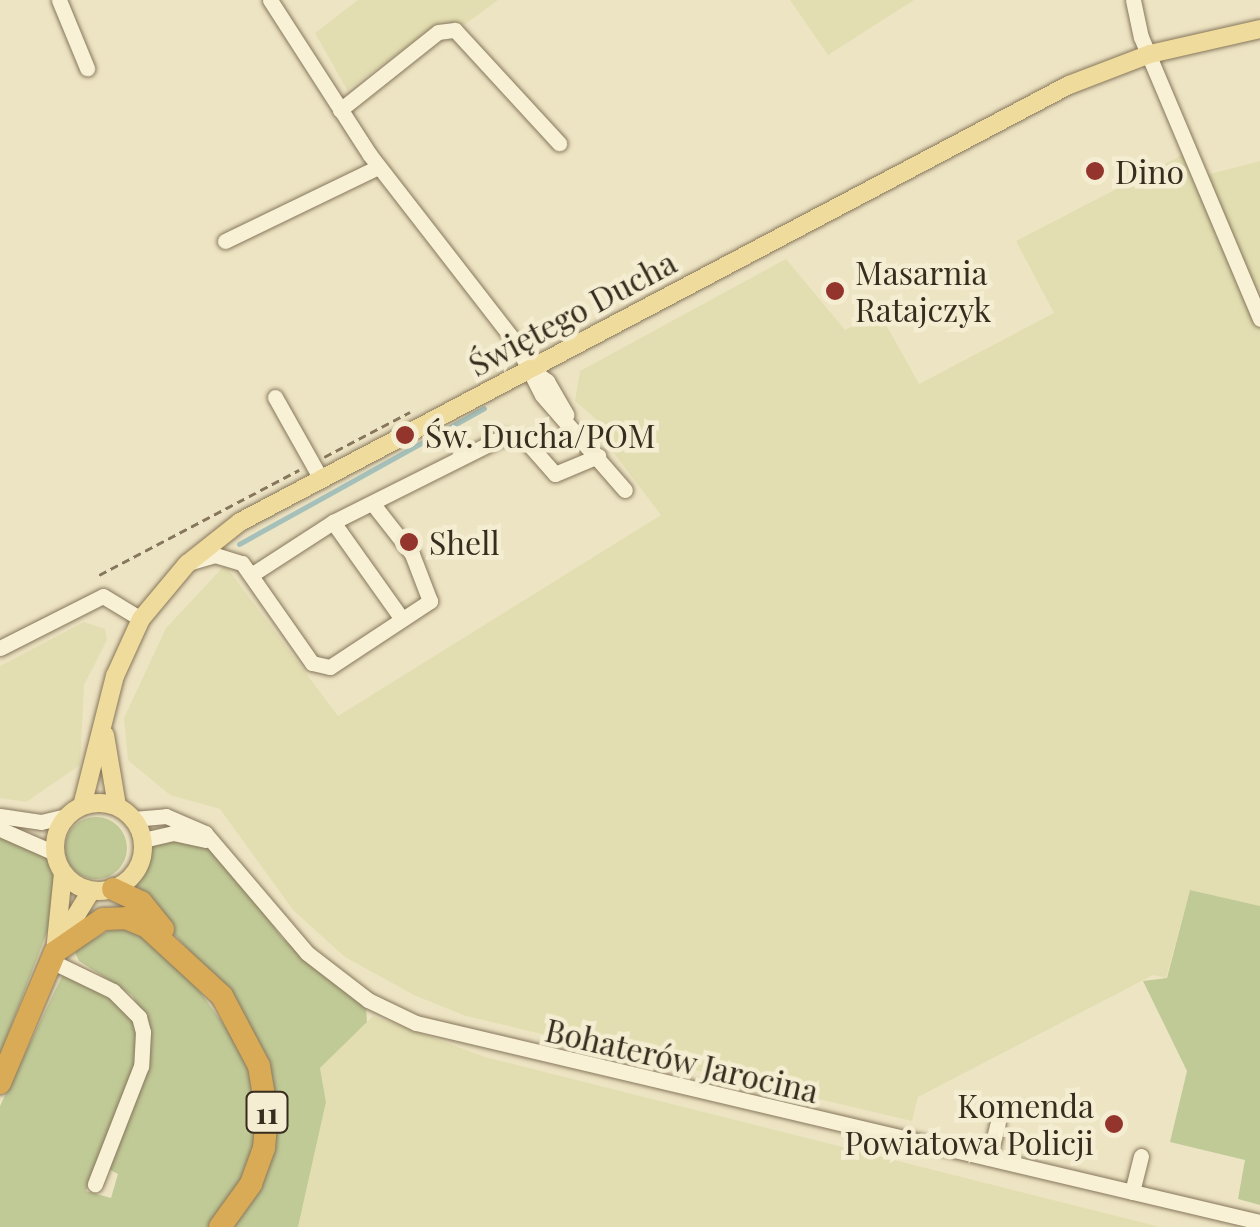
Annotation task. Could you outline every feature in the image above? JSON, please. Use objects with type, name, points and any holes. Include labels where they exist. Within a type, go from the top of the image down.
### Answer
[{"type":"highway","name":"11","points":[[102,890],[141,902],[238,1020],[265,1093],[258,1168],[220,1227]]},
{"type":"highway","name":"11","points":[[53,957],[85,928],[119,917],[138,921],[178,950]]},
{"type":"highway","points":[[0,1083],[53,957]]},
{"type":"main road","name":"Świętego Ducha","points":[[74,811],[104,714],[142,620],[188,564],[240,522],[316,471],[530,369],[1069,85],[1150,54],[1260,29]]},
{"type":"main road","name":"Świętego Ducha","points":[[104,714],[106,762],[117,806]]},
{"type":"main road","points":[[117,806],[133,818],[143,840],[140,865],[102,890],[53,957],[63,873],[55,853],[74,811],[117,806]]},
{"type":"main road","points":[[63,873],[102,890]]},
{"type":"street","points":[[59,0],[86,68]]},
{"type":"street","points":[[270,0],[378,166],[530,369],[542,395],[569,419],[625,490]]},
{"type":"street","points":[[1133,0],[1150,54],[1260,320]]},
{"type":"street","points":[[340,110],[438,32],[455,30],[558,144]]},
{"type":"street","points":[[225,241],[378,166]]},
{"type":"street","points":[[275,396],[316,471]]},
{"type":"street","points":[[251,575],[333,522],[508,436],[525,440],[555,474],[598,456]]},
{"type":"street","points":[[188,564],[224,556],[251,575],[318,667],[334,665],[428,603],[432,594],[377,502]]},
{"type":"street","points":[[333,522],[402,619]]},
{"type":"street","points":[[0,648],[103,596],[142,620]]},
{"type":"street","points":[[0,816],[40,822],[74,811]]},
{"type":"street","name":"Bohaterów Jarocina","points":[[133,818],[178,820],[219,843],[307,953],[368,1000],[416,1022],[1260,1222]]},
{"type":"street","points":[[0,829],[55,853]]},
{"type":"street","points":[[143,840],[173,833],[219,843]]},
{"type":"street","points":[[53,957],[113,992],[138,1017],[143,1032],[141,1066],[96,1184]]},
{"type":"street","points":[[989,1158],[998,1122]]},
{"type":"street","points":[[1132,1192],[1140,1156]]},
{"type":"path","points":[[100,574],[316,471]]},
{"type":"shaded area","points":[[358,0],[498,0],[464,25],[442,21],[347,90],[315,33]]},
{"type":"shaded area","points":[[790,0],[914,0],[828,55]]},
{"type":"shaded area","points":[[1186,153],[1195,178],[1260,161],[1260,906],[1190,890],[1166,978],[1153,975],[918,1097],[912,1121],[466,1016],[414,995],[345,957],[293,910],[220,809],[170,795],[128,760],[124,718],[166,628],[225,565],[338,716],[661,515],[606,443],[611,432],[575,401],[580,371],[786,259],[845,330],[879,312],[919,384],[1054,313],[1016,241]]},
{"type":"shaded area","points":[[84,622],[105,629],[107,640],[84,685],[80,765],[26,802],[0,798],[0,666]]},
{"type":"shaded area","points":[[373,1016],[485,1057],[1160,1227],[298,1227],[326,1102],[320,1068]]},
{"type":"green space","points":[[96,817],[118,826],[127,848],[118,870],[96,879],[74,870],[65,848],[74,826]]},
{"type":"green space","points":[[0,830],[42,849],[56,874],[57,906],[0,1055]]},
{"type":"green space","points":[[163,838],[205,843],[226,861],[282,938],[366,1008],[367,1022],[320,1068],[326,1102],[298,1227],[230,1227],[248,1204],[265,1056],[242,1011],[133,887],[147,853]]},
{"type":"green space","points":[[1190,890],[1260,906],[1260,1205],[1238,1199],[1245,1160],[1170,1142],[1187,1071],[1143,981],[1167,978]]},
{"type":"green space","points":[[125,922],[187,974],[246,1055],[257,1104],[255,1146],[241,1186],[210,1227],[0,1227],[0,1106],[64,972],[81,974],[135,1017],[137,1063],[86,1191],[111,1198],[118,1174],[107,1168],[145,1065],[145,1018],[132,995],[79,961],[74,950]]},
{"type":"waterway","points":[[239,544],[484,408]]},
{"type":"place","name":"Dino","points":[[1095,171]]},
{"type":"place","name":"Masarnia Ratajczyk","points":[[835,291]]},
{"type":"place","name":"Św. Ducha/POM","points":[[405,435]]},
{"type":"place","name":"Shell","points":[[409,542]]},
{"type":"place","name":"Komenda Powiatowa Policji","points":[[1114,1124]]}]
